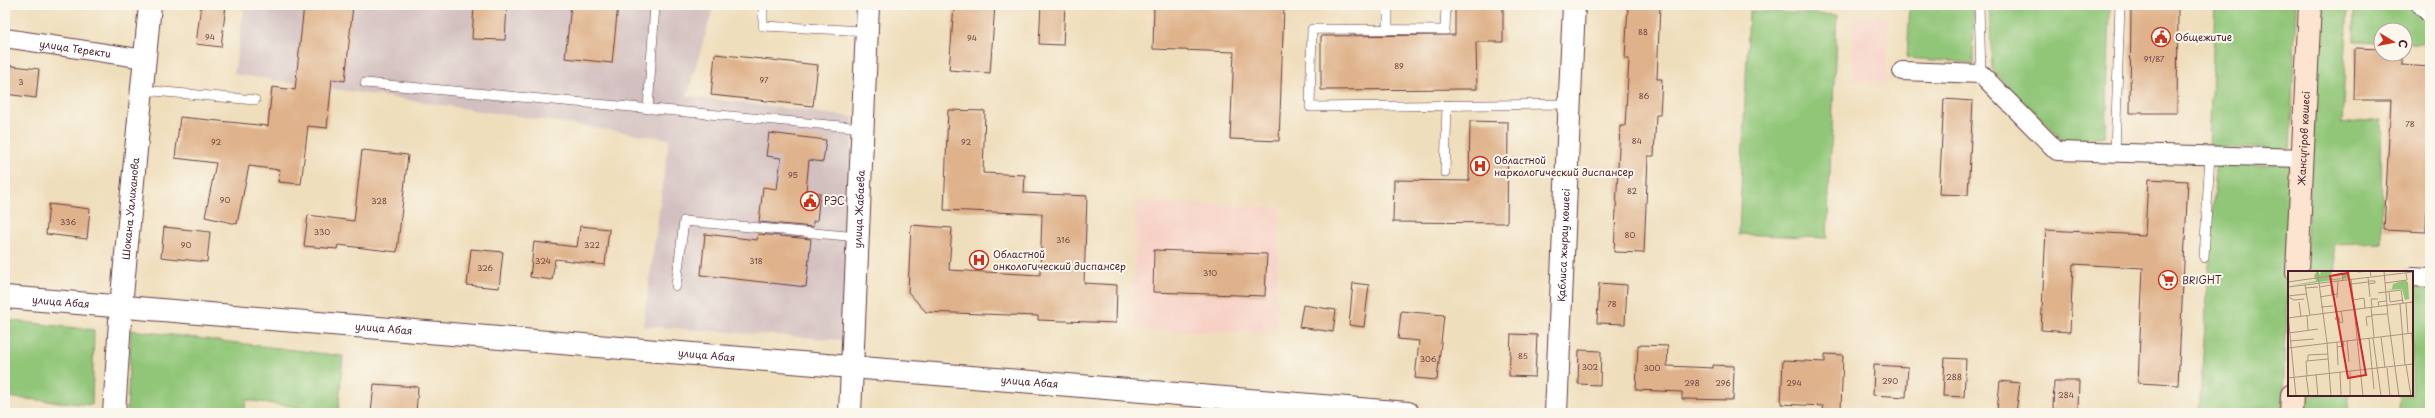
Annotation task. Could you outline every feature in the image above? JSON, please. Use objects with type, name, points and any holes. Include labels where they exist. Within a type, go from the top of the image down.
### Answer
[{"type":"main road","name":"Жансүгіров көшесі","points":[[2298,271],[2310,5]]},
{"type":"main road","points":[[2291,413],[2292,396]]},
{"type":"street","name":"Шокана Уалиханова","points":[[114,413],[121,306],[150,5]]},
{"type":"street","name":"улица Жабаева","points":[[850,413],[868,5]]},
{"type":"street","name":"Қаблиса жырау көшесі","points":[[1556,413],[1574,5]]},
{"type":"street","points":[[2421,5],[2430,14]]},
{"type":"street","name":"улица Теректи","points":[[5,38],[145,59]]},
{"type":"street","points":[[1902,71],[1981,74],[2057,151],[2303,158]]},
{"type":"street","points":[[2413,277],[2430,278]]},
{"type":"street","name":"улица Абая","points":[[5,297],[1408,413]]},
{"type":"lane","points":[[648,109],[655,5]]},
{"type":"lane","points":[[763,5],[763,26],[867,31]]},
{"type":"lane","points":[[1388,5],[1388,30]]},
{"type":"lane","points":[[1446,5],[1445,30],[1312,29],[1310,107],[1570,104]]},
{"type":"lane","points":[[1979,5],[1981,74]]},
{"type":"lane","points":[[2115,153],[2120,5]]},
{"type":"lane","points":[[365,83],[863,128]]},
{"type":"lane","points":[[142,90],[255,100]]},
{"type":"lane","points":[[1445,172],[1447,105]]},
{"type":"lane","points":[[2204,258],[2210,155]]},
{"type":"lane","points":[[676,286],[684,221],[858,237]]},
{"type":"shaded area","points":[[245,5],[714,5],[687,96],[853,117],[844,340],[643,326],[669,139],[234,74]]},
{"type":"shaded area","points":[[1854,16],[1888,18],[1885,83],[1851,81]]},
{"type":"shaded area","points":[[1136,201],[1280,208],[1275,333],[1133,330]]},
{"type":"green space","points":[[1910,5],[1974,5],[1973,63],[1907,58]]},
{"type":"green space","points":[[1989,5],[2110,5],[2106,136],[2065,142],[1992,70]]},
{"type":"green space","points":[[2215,5],[2296,5],[2290,149],[2209,147]]},
{"type":"green space","points":[[2318,5],[2348,5],[2342,124],[2381,119],[2382,243],[2334,245],[2336,271],[2305,271]]},
{"type":"green space","points":[[2401,5],[2421,5],[2430,19],[2430,43],[2413,43],[2413,22],[2373,22],[2373,43],[2354,42],[2354,10]]},
{"type":"green space","points":[[1749,11],[1837,15],[1827,238],[1739,234]]},
{"type":"green space","points":[[2216,164],[2295,164],[2289,271],[2288,271],[2282,413],[2199,413]]},
{"type":"green space","points":[[2430,286],[2429,413],[2399,413],[2400,396],[2413,396],[2413,289]]},
{"type":"green space","points":[[5,320],[94,330],[92,405],[5,397]]},
{"type":"green space","points":[[131,330],[343,356],[338,413],[246,400],[244,413],[127,413]]},
{"type":"green space","points":[[2300,396],[2349,396],[2348,413],[2299,413]]},
{"type":"building","points":[[201,5],[226,5],[221,47],[196,44]]},
{"type":"building","points":[[304,5],[353,5],[345,81],[332,79],[327,128],[308,126],[301,184],[278,182],[280,170],[249,166],[237,224],[205,217],[216,163],[175,158],[180,117],[268,126],[272,87],[295,90]]},
{"type":"building","points":[[474,5],[507,5],[505,40],[472,39]]},
{"type":"building","points":[[571,5],[618,5],[612,63],[565,58]]},
{"type":"building","points":[[954,5],[995,5],[990,73],[949,70]]},
{"type":"building","points":[[1041,5],[1065,5],[1063,45],[1039,44]]},
{"type":"building","points":[[1154,5],[1284,7],[1279,141],[1230,139],[1234,52],[1153,49]]},
{"type":"building","points":[[1455,5],[1503,5],[1503,42],[1476,42],[1477,89],[1321,90],[1321,36],[1455,35]]},
{"type":"building","points":[[1628,5],[1660,5],[1657,79],[1662,79],[1660,115],[1656,115],[1654,156],[1648,156],[1644,253],[1614,252],[1620,126],[1625,126],[1629,59],[1625,59]]},
{"type":"building","points":[[2131,5],[2178,5],[2177,113],[2130,113]]},
{"type":"building","points":[[2355,48],[2373,49],[2373,62],[2402,62],[2402,65],[2430,67],[2430,148],[2426,232],[2384,230],[2391,100],[2354,100]]},
{"type":"building","points":[[715,54],[818,65],[813,106],[711,95]]},
{"type":"building","points":[[5,65],[39,69],[36,98],[5,94]]},
{"type":"building","points":[[1944,99],[1973,101],[1968,195],[1939,194]]},
{"type":"building","points":[[948,110],[985,111],[983,173],[1025,175],[1024,193],[1087,196],[1084,283],[1117,285],[1116,323],[1038,320],[1038,316],[926,312],[908,292],[911,225],[952,228],[949,270],[1040,275],[1042,214],[944,210]]},
{"type":"building","points":[[1470,121],[1508,122],[1507,223],[1393,222],[1394,180],[1469,181]]},
{"type":"building","points":[[769,133],[826,140],[823,162],[809,160],[806,191],[820,193],[817,221],[813,221],[813,227],[759,222],[763,187],[777,189],[781,158],[766,156]]},
{"type":"building","points":[[362,150],[408,155],[397,252],[338,245],[337,249],[304,246],[308,215],[354,221]]},
{"type":"building","points":[[2148,179],[2188,181],[2178,385],[2138,383],[2143,268],[2073,264],[2070,332],[2041,330],[2046,230],[2145,235]]},
{"type":"building","points":[[49,204],[90,209],[87,239],[46,234]]},
{"type":"building","points":[[580,226],[609,229],[605,265],[555,259],[552,280],[530,277],[534,242],[577,247]]},
{"type":"building","points":[[164,227],[210,232],[207,262],[161,257]]},
{"type":"building","points":[[705,234],[757,240],[758,234],[811,239],[806,287],[701,275]]},
{"type":"building","points":[[471,249],[503,252],[499,288],[467,285]]},
{"type":"building","points":[[1154,250],[1267,254],[1265,296],[1153,292]]},
{"type":"building","points":[[1353,283],[1369,285],[1364,327],[1349,325]]},
{"type":"building","points":[[1599,283],[1627,285],[1625,324],[1597,323]]},
{"type":"building","points":[[1303,305],[1336,310],[1333,332],[1299,327]]},
{"type":"building","points":[[1401,311],[1444,315],[1437,380],[1415,378],[1419,341],[1398,339]]},
{"type":"building","points":[[1511,334],[1537,335],[1535,377],[1509,376]]},
{"type":"building","points":[[1638,345],[1668,346],[1667,366],[1713,368],[1713,365],[1734,366],[1733,400],[1682,399],[1682,392],[1636,390]]},
{"type":"building","points":[[1579,350],[1601,351],[1600,385],[1578,384]]},
{"type":"building","points":[[1825,354],[1843,355],[1841,410],[1823,409],[1823,406],[1781,404],[1783,360],[1825,362]]},
{"type":"building","points":[[1945,358],[1966,359],[1964,397],[1943,396]]},
{"type":"building","points":[[1874,365],[1908,367],[1906,397],[1873,395]]},
{"type":"building","points":[[2000,381],[2020,383],[2016,413],[1997,411]]},
{"type":"building","points":[[2054,381],[2079,381],[2078,409],[2053,409]]},
{"type":"building","points":[[374,384],[418,387],[416,413],[371,413]]},
{"type":"place","name":"Общежитие","points":[[2161,37]]},
{"type":"place","name":"Областной наркологический диспансер","points":[[1480,166]]},
{"type":"place","name":"РЭС","points":[[810,201]]},
{"type":"place","name":"Областной онкологический диспансер","points":[[979,260]]},
{"type":"place","name":"BRIGHT","points":[[2168,280]]}]
